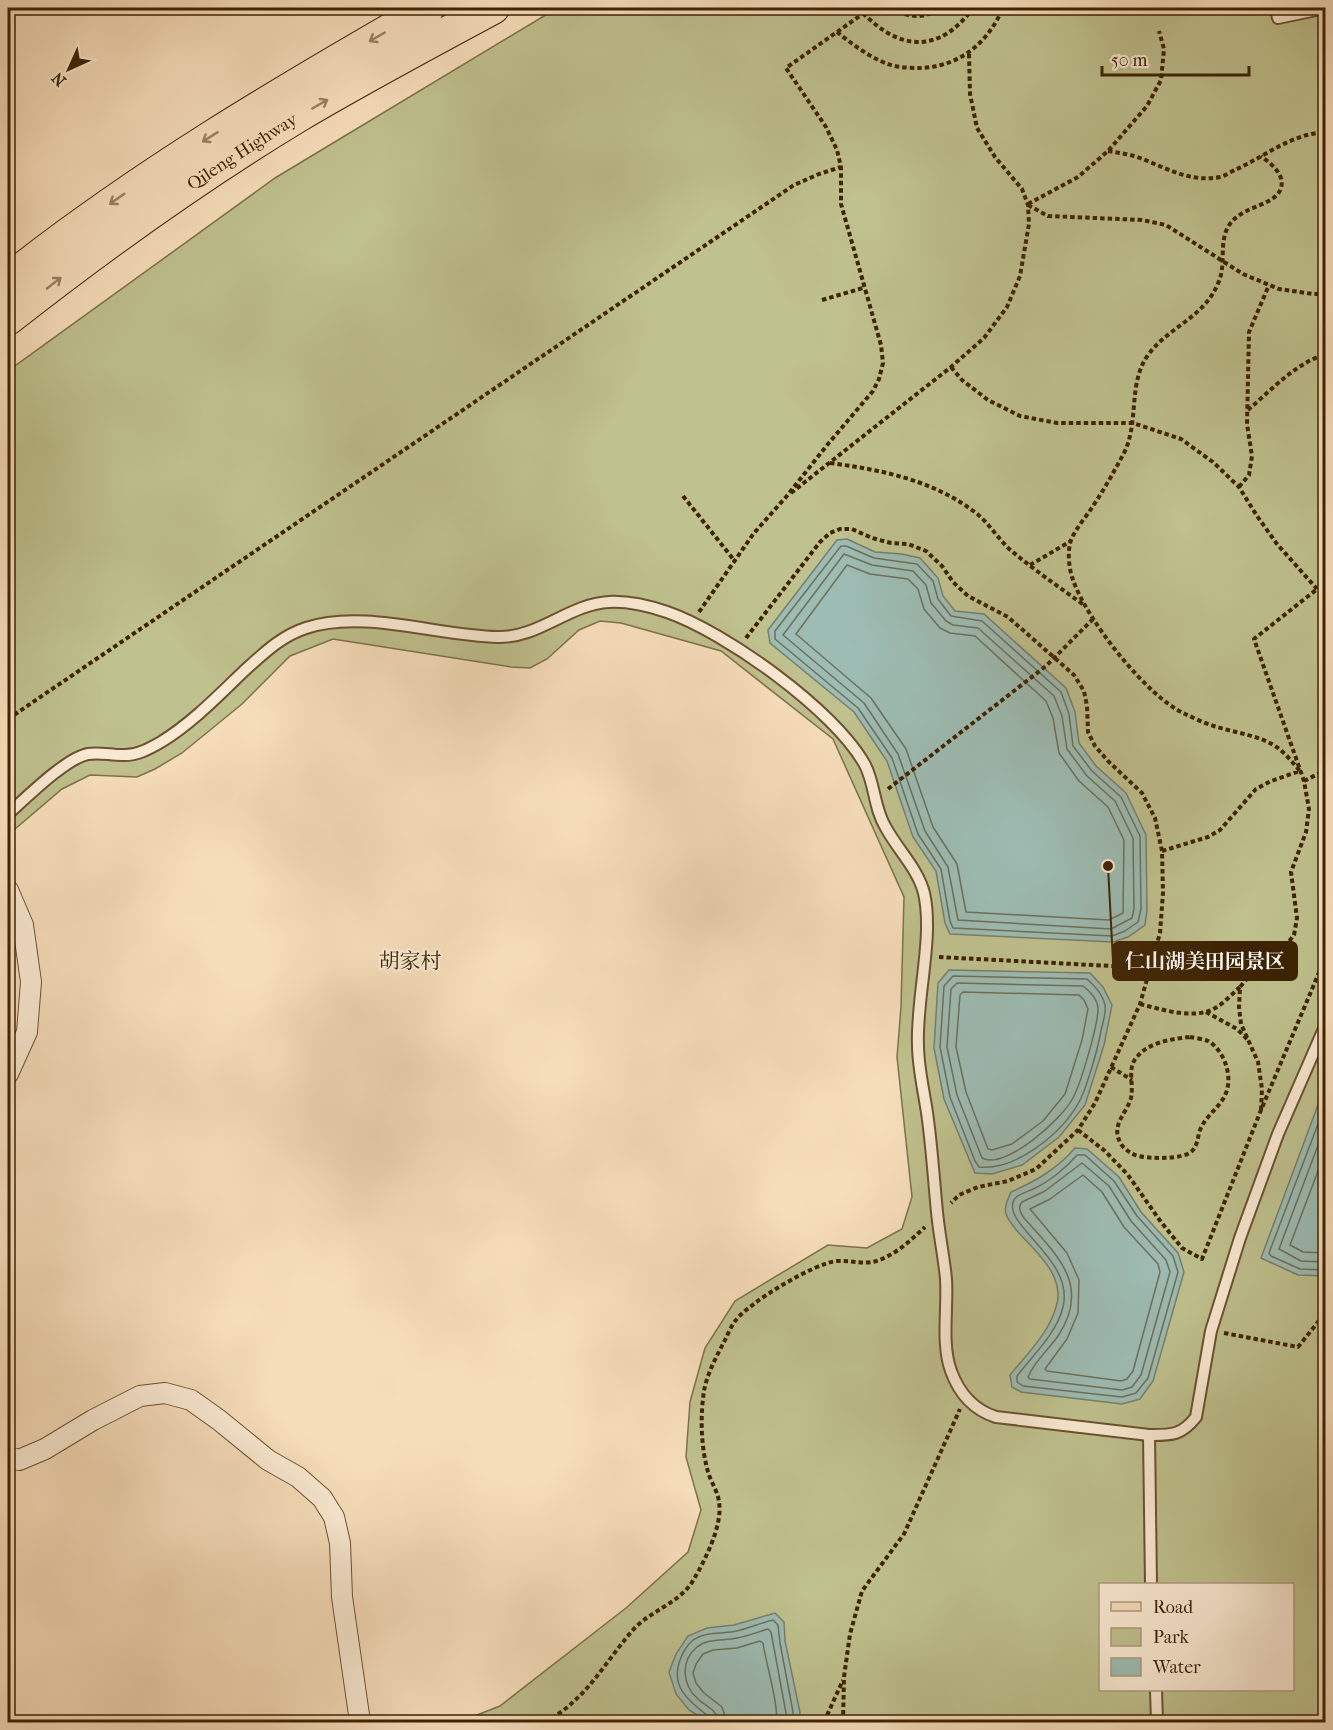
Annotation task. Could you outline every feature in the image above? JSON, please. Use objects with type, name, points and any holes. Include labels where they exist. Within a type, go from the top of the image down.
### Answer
[{"type":"main road","name":"Qileng Highway","points":[[8,280],[52,245],[165,166],[277,95],[428,8]]},
{"type":"main road","name":"Qileng Highway","points":[[8,319],[69,271],[201,178],[298,116],[493,8]]},
{"type":"street","points":[[8,890],[23,925],[31,982],[27,1032],[8,1074]]},
{"type":"street","points":[[8,1457],[19,1460],[45,1449],[93,1420],[140,1396],[165,1393],[191,1400],[268,1460],[298,1477],[322,1498],[334,1517],[340,1543],[342,1597],[360,1722]]},
{"type":"lane","points":[[1276,8],[1278,18],[1326,8]]},
{"type":"lane","points":[[8,813],[69,762],[85,754],[104,753],[126,756],[145,751],[164,740],[206,707],[263,653],[283,638],[301,629],[322,623],[359,622],[487,637],[511,637],[532,631],[579,608],[608,602],[639,604],[669,613],[710,632],[785,683],[834,725],[851,744],[865,765],[883,825],[912,866],[923,890],[927,916],[918,1045],[945,1279],[946,1345],[949,1367],[959,1388],[971,1403],[985,1413],[996,1417],[1149,1435],[1173,1435],[1187,1428],[1196,1417],[1211,1331],[1240,1238],[1278,1134],[1326,1024]]},
{"type":"lane","points":[[1149,1435],[1151,1583]]},
{"type":"lane","points":[[1156,1691],[1157,1722]]},
{"type":"path","points":[[692,623],[754,532],[786,497],[873,391],[879,379],[883,363],[881,345],[841,204],[841,167],[837,150],[826,127],[786,68],[871,8]]},
{"type":"path","points":[[891,8],[915,17],[928,15],[941,8]]},
{"type":"path","points":[[863,13],[876,27],[892,36],[911,41],[928,42],[945,35],[962,23],[973,8]]},
{"type":"path","points":[[837,32],[853,45],[892,65],[912,68],[934,67],[956,61],[969,54],[997,22],[1003,8]]},
{"type":"path","points":[[1028,205],[1078,177],[1108,151],[1147,106],[1161,80],[1164,49],[1159,31]]},
{"type":"path","points":[[786,497],[951,367],[984,338],[1007,307],[1020,276],[1029,224],[1028,205],[1022,189],[995,157],[977,128],[970,94],[969,54]]},
{"type":"path","points":[[1108,151],[1137,157],[1173,173],[1194,177],[1220,177],[1285,141],[1310,133],[1326,132]]},
{"type":"path","points":[[1030,565],[1071,541],[1112,478],[1127,445],[1133,423],[1135,391],[1139,373],[1148,356],[1164,338],[1196,315],[1220,280],[1227,228],[1237,215],[1278,195],[1281,180],[1278,172],[1261,156]]},
{"type":"path","points":[[8,719],[794,185],[841,167]]},
{"type":"path","points":[[1028,205],[1048,216],[1142,220],[1166,225],[1243,274],[1279,289],[1326,294]]},
{"type":"path","points":[[1239,487],[1249,475],[1252,456],[1247,411],[1249,332],[1269,285]]},
{"type":"path","points":[[822,300],[863,288]]},
{"type":"path","points":[[1247,411],[1296,369],[1313,357],[1326,354]]},
{"type":"path","points":[[951,367],[988,400],[1020,416],[1057,423],[1133,423],[1180,439],[1213,462],[1239,487],[1277,544],[1317,589]]},
{"type":"path","points":[[830,463],[875,469],[909,477],[939,491],[976,513],[997,533],[1011,551],[1085,606]]},
{"type":"path","points":[[683,496],[734,560]]},
{"type":"path","points":[[1071,541],[1069,560],[1073,580],[1085,606],[1129,666],[1153,692],[1181,712],[1213,726],[1253,737],[1279,748],[1300,771]]},
{"type":"path","points":[[1205,1012],[1229,998],[1250,975],[1283,949],[1294,935],[1297,918],[1291,872],[1306,832],[1309,809],[1304,781],[1254,639],[1326,582]]},
{"type":"path","points":[[896,784],[1046,666],[1093,619]]},
{"type":"path","points":[[1304,781],[1326,770]]},
{"type":"path","points":[[1162,851],[1208,837],[1220,830],[1256,789],[1300,771]]},
{"type":"path","points":[[924,956],[1150,968]]},
{"type":"path","points":[[1078,1130],[1105,1151],[1128,1175],[1182,1248],[1202,1259],[1261,1110],[1326,956]]},
{"type":"path","points":[[1240,987],[1241,1024],[1258,1062],[1262,1089],[1261,1110]]},
{"type":"path","points":[[1140,1004],[1163,1010],[1205,1012],[1237,1029],[1251,1042]]},
{"type":"path","points":[[1190,1037],[1208,1041],[1222,1054],[1228,1072],[1227,1092],[1200,1129],[1192,1152],[1183,1157],[1142,1157],[1131,1154],[1122,1146],[1117,1136],[1117,1125],[1131,1098],[1132,1080],[1131,1069],[1135,1058],[1146,1049],[1167,1040],[1190,1037]]},
{"type":"path","points":[[1111,1067],[1132,1080]]},
{"type":"path","points":[[1211,1331],[1298,1347],[1326,1312]]},
{"type":"path","points":[[843,1722],[844,1677],[850,1634],[862,1591],[904,1534],[965,1396]]},
{"type":"path","points":[[824,1722],[844,1677]]},
{"type":"green space","points":[[561,8],[1325,8],[1325,1722],[459,1722],[500,1706],[626,1608],[688,1552],[701,1510],[686,1457],[690,1402],[705,1348],[735,1301],[828,1245],[867,1248],[902,1229],[912,1197],[897,1057],[901,1007],[904,897],[833,739],[721,651],[621,623],[600,621],[579,630],[547,659],[530,668],[333,639],[290,656],[242,704],[182,753],[137,777],[90,775],[62,789],[8,835],[8,371],[275,178],[549,13]]},
{"type":"water","points":[[847,539],[875,552],[920,558],[938,578],[943,596],[955,611],[984,614],[1066,688],[1075,712],[1079,743],[1096,766],[1126,793],[1146,835],[1147,910],[1145,925],[1128,937],[1113,942],[950,934],[945,923],[936,871],[913,837],[887,761],[854,712],[770,643],[768,630],[837,540]]},
{"type":"water","points":[[949,970],[1090,973],[1103,987],[1112,1005],[1104,1045],[1085,1105],[1059,1137],[1022,1165],[992,1174],[975,1173],[944,1099],[934,1048],[938,983]]},
{"type":"water","points":[[1325,1086],[1325,1276],[1298,1275],[1261,1258]]},
{"type":"water","points":[[1075,1148],[1087,1149],[1119,1177],[1141,1212],[1178,1253],[1184,1272],[1153,1381],[1140,1399],[1122,1404],[1021,1392],[1012,1387],[1010,1375],[1048,1326],[1053,1317],[1058,1296],[1057,1286],[1048,1266],[1008,1219],[1007,1203],[1011,1192],[1046,1174]]},
{"type":"water","points":[[775,1613],[784,1622],[785,1641],[800,1712],[799,1722],[708,1722],[689,1710],[676,1694],[669,1672],[676,1654],[688,1636],[707,1628],[734,1625]]},
{"type":"place","name":"仁山湖美田园景区","points":[[1108,866]]},
{"type":"district","name":"胡家村","points":[[410,961]]}]
